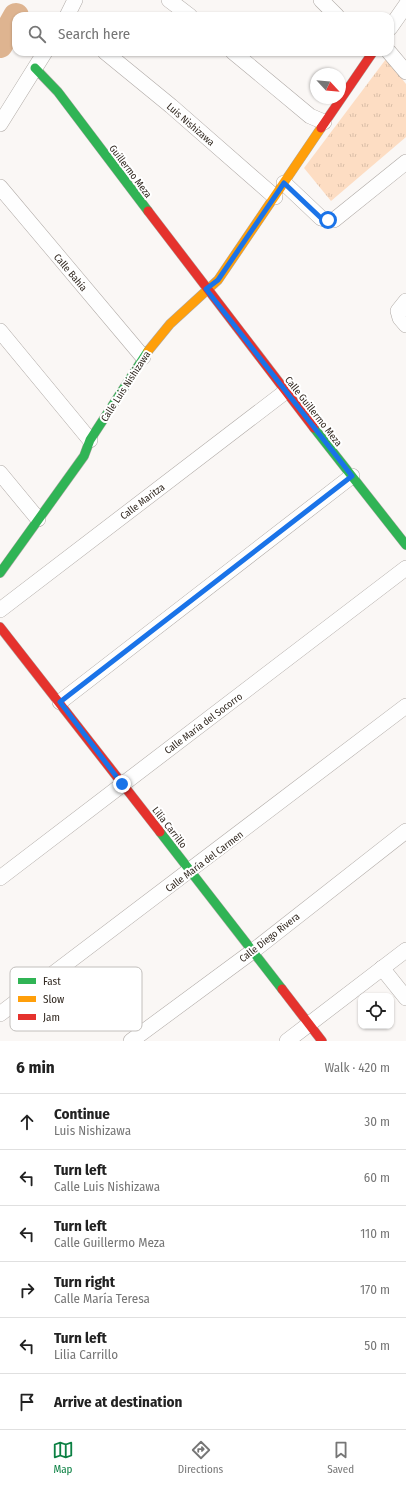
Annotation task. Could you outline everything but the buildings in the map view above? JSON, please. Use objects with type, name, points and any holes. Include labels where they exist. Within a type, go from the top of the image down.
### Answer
[{"type":"street","points":[[69,12],[75,0]]},
{"type":"street","points":[[169,0],[185,12]]},
{"type":"street","points":[[321,0],[333,12]]},
{"type":"street","points":[[394,22],[406,4]]},
{"type":"street","points":[[0,124],[42,56]]},
{"type":"street","name":"Luis Nishizawa","points":[[110,56],[171,106],[275,197]]},
{"type":"street","points":[[238,56],[310,116],[324,122]]},
{"type":"street","name":"Calle Luis Nishizawa","points":[[0,573],[84,456],[90,440],[143,357],[170,324],[206,289],[218,280],[370,56]]},
{"type":"street","points":[[392,56],[406,72]]},
{"type":"street","name":"Guillermo Meza","points":[[35,68],[58,92],[206,289]]},
{"type":"street","points":[[284,183],[321,218],[334,220],[406,162]]},
{"type":"street","name":"Calle Bahía","points":[[0,187],[143,357]]},
{"type":"street","name":"Calle Guillermo Meza","points":[[206,289],[406,545]]},
{"type":"street","points":[[406,301],[398,310],[400,318],[406,325]]},
{"type":"street","points":[[0,332],[90,440]]},
{"type":"street","name":"Calle Maritza","points":[[0,610],[285,392]]},
{"type":"street","points":[[0,473],[38,519]]},
{"type":"street","points":[[60,702],[352,476]]},
{"type":"street","name":"Calle María del Socorro","points":[[0,878],[406,568]]},
{"type":"street","name":"Lilia Carrillo","points":[[0,627],[60,702],[322,1041]]},
{"type":"street","name":"Calle María del Carmen","points":[[62,967],[406,706]]},
{"type":"street","name":"Calle Diego Rivera","points":[[130,1041],[253,951],[406,831]]},
{"type":"street","points":[[288,1041],[406,950]]},
{"type":"street","points":[[382,968],[406,998]]},
{"type":"street","name":"Calle María del Carmen","points":[[0,1014],[10,1006]]},
{"type":"green space","points":[[386,59],[406,84],[406,137],[331,201],[304,168]]},
{"type":"waterway","points":[[0,45],[12,23]]},
{"type":"traffic: fast","points":[[35,68],[58,92],[148,211]]},
{"type":"traffic: fast","points":[[0,573],[84,456],[90,440],[148,351]]},
{"type":"traffic: fast","points":[[314,428],[406,545]]},
{"type":"traffic: fast","points":[[160,832],[282,989]]},
{"type":"traffic: slow","points":[[148,351],[170,324],[218,280],[321,128]]},
{"type":"traffic: jam","points":[[321,128],[370,56]]},
{"type":"traffic: jam","points":[[148,211],[314,428]]},
{"type":"traffic: jam","points":[[0,627],[160,832]]},
{"type":"traffic: jam","points":[[282,989],[322,1041]]},
{"type":"route","points":[[122,784],[60,702],[352,476],[206,289],[218,280],[284,183],[321,218],[328,220]]}]
